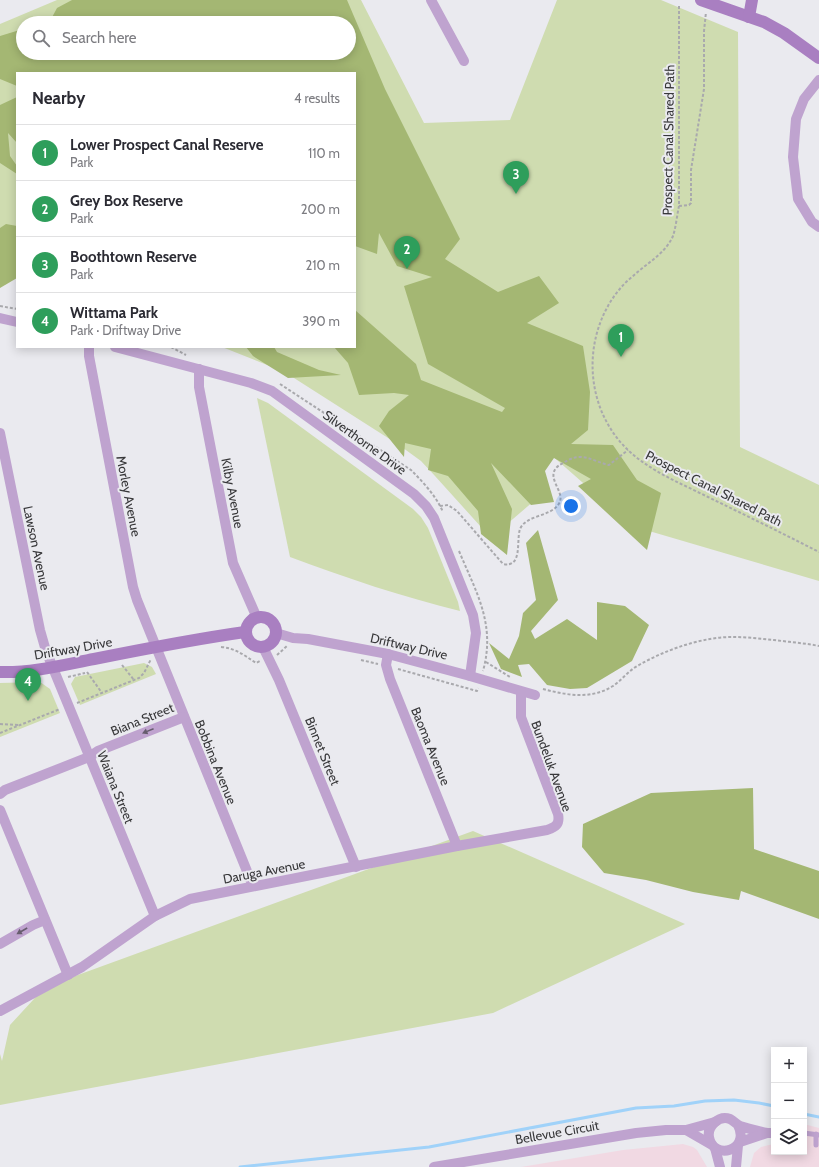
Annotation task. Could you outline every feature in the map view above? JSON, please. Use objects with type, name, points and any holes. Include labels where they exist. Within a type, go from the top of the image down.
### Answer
[{"type":"street","points":[[431,0],[464,61]]},
{"type":"street","points":[[701,0],[764,22],[784,33],[819,58]]},
{"type":"street","points":[[750,17],[752,0]]},
{"type":"street","points":[[819,80],[804,99],[796,119],[793,157],[798,199],[812,222],[819,227]]},
{"type":"street","points":[[0,318],[16,322]]},
{"type":"street","name":"Morley Avenue","points":[[89,348],[89,356],[133,587],[156,647]]},
{"type":"street","name":"Silverthorne Drive","points":[[119,348],[252,383],[272,390],[414,494],[426,506],[434,518],[473,615],[476,634],[470,676]]},
{"type":"street","name":"Kilby Avenue","points":[[199,369],[199,387],[233,564],[256,618]]},
{"type":"street","name":"Lawson Avenue","points":[[0,433],[40,630],[53,667]]},
{"type":"street","points":[[262,617],[273,624],[276,633],[274,640],[263,647],[254,645],[250,642],[245,632],[251,621],[262,617]]},
{"type":"street","name":"Driftway Drive","points":[[0,672],[24,671],[53,667],[212,636],[245,632]]},
{"type":"street","name":"Driftway Drive","points":[[276,633],[293,638],[308,639],[388,654],[470,676],[521,692],[537,692]]},
{"type":"street","name":"Bobbina Avenue","points":[[156,647],[253,886]]},
{"type":"street","name":"Binnet Street","points":[[263,647],[279,680],[356,867]]},
{"type":"street","name":"Baoma Avenue","points":[[388,654],[386,666],[390,679],[457,846]]},
{"type":"street","name":"Waiana Street","points":[[53,667],[155,916]]},
{"type":"street","name":"Bundeluk Avenue","points":[[521,692],[521,718],[558,814],[558,824]]},
{"type":"street","name":"Biana Street","points":[[0,794],[5,790],[89,757],[98,751],[184,717]]},
{"type":"street","points":[[0,810],[68,975]]},
{"type":"street","name":"Daruga Avenue","points":[[0,1011],[82,967],[155,916],[190,899],[457,846],[547,830],[554,828],[558,824]]},
{"type":"street","points":[[0,944],[33,925],[45,920]]},
{"type":"street","points":[[720,1167],[714,1146],[709,1136],[709,1131],[715,1122],[720,1119],[730,1119],[738,1125],[770,1133]]},
{"type":"street","name":"Bellevue Circuit","points":[[434,1167],[636,1133],[686,1130],[715,1122]]},
{"type":"street","points":[[736,1167],[741,1135],[738,1125]]},
{"type":"street","name":"Bellevue Circuit","points":[[686,1130],[714,1146]]},
{"type":"street","points":[[714,1146],[720,1150],[730,1150],[739,1144],[770,1133]]},
{"type":"lane","points":[[807,1133],[817,1135],[816,1145]]},
{"type":"path","name":"Prospect Canal Shared Path","points":[[679,6],[679,206],[673,236],[663,250],[651,262],[633,275],[621,287],[608,305],[596,331],[591,368],[594,392],[606,422],[615,437],[643,463],[819,552]]},
{"type":"path","points":[[679,206],[689,205],[691,203],[691,170],[704,89],[704,31],[706,15]]},
{"type":"path","points":[[0,306],[16,310]]},
{"type":"path","points":[[440,506],[448,505],[457,511],[503,564],[508,565],[513,563],[517,558],[520,530],[524,524],[551,511],[561,500],[553,473],[558,465],[571,458],[586,457],[601,464],[609,465],[628,450]]},
{"type":"path","points":[[537,692],[577,696],[597,693],[613,686],[638,665],[686,646],[710,639],[733,637],[753,638],[819,646]]},
{"type":"path","points":[[0,733],[139,678],[144,674],[151,659]]},
{"type":"path","points":[[486,662],[512,678]]},
{"type":"path","points":[[122,665],[134,680]]},
{"type":"path","points":[[87,672],[102,693]]},
{"type":"path","points":[[0,724],[20,725]]},
{"type":"shaded area","points":[[807,1125],[819,1128],[819,1167],[750,1167],[754,1153],[761,1147],[771,1145],[771,1155],[807,1155]]},
{"type":"shaded area","points":[[683,1144],[697,1150],[707,1167],[521,1167],[623,1150]]},
{"type":"green space","points":[[57,0],[361,0],[424,123],[510,120],[557,0],[661,0],[738,32],[740,447],[819,485],[819,581],[632,526],[549,453],[535,500],[491,538],[421,461],[399,445],[294,378],[272,367],[224,348],[356,348],[356,72],[16,72],[16,270],[0,268],[0,24],[16,17],[16,60],[356,60],[356,16],[19,16]]},
{"type":"green space","points":[[72,0],[347,0],[354,16],[53,16],[57,8]]},
{"type":"green space","points":[[356,21],[385,89],[460,239],[445,259],[498,292],[539,276],[559,303],[527,323],[583,346],[590,392],[588,430],[571,444],[613,445],[637,480],[661,493],[647,550],[578,486],[591,479],[554,458],[545,471],[554,502],[531,505],[491,463],[512,509],[507,555],[481,534],[478,511],[448,476],[428,470],[431,449],[405,443],[404,457],[379,426],[389,411],[409,395],[394,393],[359,395],[348,363],[335,348],[356,348],[356,311],[416,364],[421,380],[502,412],[505,408],[428,364],[404,286],[432,277],[397,266],[379,233],[377,254],[356,246],[356,72],[16,72],[16,86],[0,79],[0,36],[16,31],[16,60],[356,60]]},
{"type":"green space","points":[[16,97],[16,142],[8,133],[10,156],[16,165],[16,173],[0,163],[0,105]]},
{"type":"green space","points":[[6,224],[16,226],[16,279],[0,288],[0,228]]},
{"type":"green space","points":[[247,348],[275,348],[277,352],[319,370],[341,375],[288,378],[253,356]]},
{"type":"green space","points":[[257,398],[268,403],[413,509],[421,517],[428,528],[458,602],[460,611],[375,587],[290,557]]},
{"type":"green space","points":[[538,530],[558,600],[531,631],[535,639],[567,619],[597,640],[597,602],[625,606],[649,625],[632,661],[587,688],[570,689],[547,685],[529,664],[518,665],[522,677],[501,669],[489,643],[509,659],[519,636],[523,613],[536,600],[526,543]]},
{"type":"green space","points":[[144,663],[152,667],[156,674],[80,705],[71,684],[75,677]]},
{"type":"green space","points":[[40,682],[50,689],[60,713],[0,737],[0,683]]},
{"type":"green space","points":[[753,788],[754,849],[819,871],[819,919],[741,891],[739,900],[693,892],[646,880],[604,873],[582,847],[583,824],[651,793]]},
{"type":"green space","points":[[473,831],[685,924],[493,1013],[0,1105],[0,1054],[2,1061],[10,1025],[45,987]]},
{"type":"waterway","points":[[240,1167],[429,1147],[636,1108],[674,1106],[705,1101],[734,1100],[771,1105]]},
{"type":"waterway","points":[[807,1115],[819,1117]]},
{"type":"place","name":"Boothtown Reserve","points":[[516,194]]},
{"type":"place","name":"Grey Box Reserve","points":[[407,269]]},
{"type":"place","name":"Lower Prospect Canal Reserve","points":[[621,357]]},
{"type":"place","name":"Wittama Park","points":[[28,701]]}]
